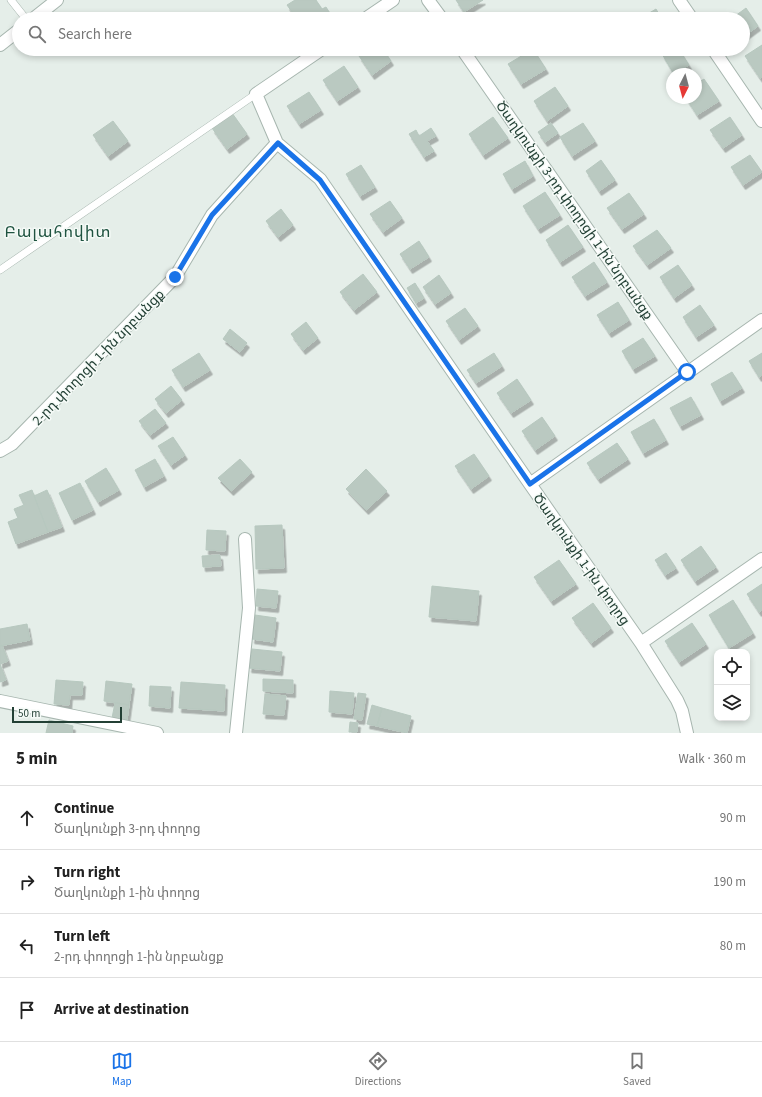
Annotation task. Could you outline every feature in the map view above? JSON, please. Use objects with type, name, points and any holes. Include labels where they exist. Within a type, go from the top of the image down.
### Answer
[{"type":"street","points":[[42,12],[57,0]]},
{"type":"street","points":[[375,12],[393,0]]},
{"type":"street","points":[[428,0],[437,12]]},
{"type":"street","points":[[679,0],[687,12]]},
{"type":"street","points":[[0,45],[12,36]]},
{"type":"street","points":[[278,143],[256,94],[312,56]]},
{"type":"street","name":"Ծաղկունքի 3-րդ փողոցի 1-ին նրբանցք","points":[[467,56],[687,372]]},
{"type":"street","points":[[718,56],[762,121]]},
{"type":"street","name":"2-րդ փողոցի 1-ին նրբանցք","points":[[0,451],[12,444],[175,277],[212,215],[278,143]]},
{"type":"street","name":"Ծաղկունքի 1-ին փողոց","points":[[278,143],[320,180],[641,643],[677,700],[682,711],[686,733]]},
{"type":"street","points":[[530,484],[762,320]]},
{"type":"street","points":[[236,733],[249,608],[245,539]]},
{"type":"street","points":[[641,643],[762,559]]},
{"type":"street","points":[[0,701],[157,733]]},
{"type":"lane","points":[[11,0],[20,12]]},
{"type":"lane","points":[[0,270],[256,94]]},
{"type":"building","points":[[295,0],[316,0],[322,9],[326,7],[329,12],[292,12],[287,5]]},
{"type":"building","points":[[456,0],[483,0],[464,12]]},
{"type":"building","points":[[746,8],[749,12],[741,12]]},
{"type":"building","points":[[656,9],[658,12],[651,12]]},
{"type":"building","points":[[750,14],[758,26],[750,32]]},
{"type":"building","points":[[762,45],[762,77],[760,78],[745,56],[750,56],[750,53]]},
{"type":"building","points":[[359,56],[388,56],[391,61],[372,75]]},
{"type":"building","points":[[521,56],[538,56],[546,69],[521,84],[508,64]]},
{"type":"building","points":[[663,56],[683,56],[689,65],[684,68],[670,68]]},
{"type":"building","points":[[344,66],[358,87],[337,101],[323,80]]},
{"type":"building","points":[[704,79],[719,101],[697,115],[690,104],[702,104],[702,80]]},
{"type":"building","points":[[555,87],[568,106],[547,121],[534,101]]},
{"type":"building","points":[[309,92],[321,110],[299,124],[287,106]]},
{"type":"building","points":[[232,113],[247,134],[227,149],[212,128]]},
{"type":"building","points":[[493,117],[508,138],[483,155],[469,134]]},
{"type":"building","points":[[730,117],[742,135],[723,148],[710,130]]},
{"type":"building","points":[[113,121],[128,141],[108,156],[93,135]]},
{"type":"building","points":[[551,123],[558,133],[545,142],[538,132]]},
{"type":"building","points":[[583,123],[595,141],[572,156],[560,137]]},
{"type":"building","points":[[431,128],[436,136],[427,141],[434,151],[424,157],[409,134],[416,130],[419,136]]},
{"type":"building","points":[[750,155],[762,172],[743,185],[731,167]]},
{"type":"building","points":[[601,160],[615,180],[599,191],[586,171]]},
{"type":"building","points":[[525,161],[533,176],[512,189],[503,174]]},
{"type":"building","points":[[361,165],[375,187],[360,196],[346,174]]},
{"type":"building","points":[[545,192],[560,215],[538,229],[523,206]]},
{"type":"building","points":[[629,193],[644,214],[622,229],[607,208]]},
{"type":"building","points":[[390,201],[402,218],[383,232],[370,214]]},
{"type":"building","points":[[281,209],[293,225],[278,237],[266,221]]},
{"type":"building","points":[[568,225],[583,247],[560,262],[546,240]]},
{"type":"building","points":[[657,230],[671,248],[647,265],[633,246]]},
{"type":"building","points":[[419,241],[429,257],[410,269],[400,254]]},
{"type":"building","points":[[594,262],[607,282],[585,296],[572,277]]},
{"type":"building","points":[[678,265],[692,285],[674,298],[660,277]]},
{"type":"building","points":[[363,274],[377,292],[354,310],[340,292]]},
{"type":"building","points":[[439,275],[451,293],[435,304],[423,287]]},
{"type":"building","points":[[415,283],[424,298],[416,303],[407,288]]},
{"type":"building","points":[[618,302],[629,320],[609,333],[597,315]]},
{"type":"building","points":[[700,305],[714,325],[696,337],[683,317]]},
{"type":"building","points":[[465,308],[478,326],[459,340],[446,321]]},
{"type":"building","points":[[306,322],[318,338],[303,350],[291,334]]},
{"type":"building","points":[[230,329],[247,343],[240,352],[223,339]]},
{"type":"building","points":[[643,338],[655,356],[633,369],[622,351]]},
{"type":"building","points":[[199,353],[210,370],[183,387],[172,370]]},
{"type":"building","points":[[494,353],[502,366],[476,383],[467,370]]},
{"type":"building","points":[[762,353],[762,375],[759,377],[749,361]]},
{"type":"building","points":[[732,372],[742,388],[720,401],[711,384]]},
{"type":"building","points":[[517,379],[531,400],[511,413],[497,393]]},
{"type":"building","points":[[171,386],[182,400],[166,413],[155,399]]},
{"type":"building","points":[[691,397],[701,415],[680,426],[670,408]]},
{"type":"building","points":[[155,409],[166,423],[150,435],[139,421]]},
{"type":"building","points":[[542,417],[555,436],[535,450],[522,431]]},
{"type":"building","points":[[654,419],[666,440],[643,453],[631,432]]},
{"type":"building","points":[[173,437],[185,455],[171,465],[158,446]]},
{"type":"building","points":[[617,443],[628,459],[598,479],[587,463]]},
{"type":"building","points":[[474,454],[489,476],[471,489],[455,466]]},
{"type":"building","points":[[155,459],[164,476],[144,487],[135,470]]},
{"type":"building","points":[[240,459],[252,472],[231,491],[218,478]]},
{"type":"building","points":[[106,468],[119,490],[98,502],[85,481]]},
{"type":"building","points":[[366,469],[387,491],[366,510],[346,489]]},
{"type":"building","points":[[80,483],[93,510],[72,520],[59,493]]},
{"type":"building","points":[[32,490],[48,532],[16,544],[8,522],[18,518],[14,509],[24,505],[19,495]]},
{"type":"building","points":[[47,490],[62,527],[48,532],[34,496]]},
{"type":"building","points":[[282,525],[284,568],[256,569],[255,526]]},
{"type":"building","points":[[207,530],[226,531],[225,551],[206,550]]},
{"type":"building","points":[[701,546],[716,567],[695,581],[681,560]]},
{"type":"building","points":[[666,553],[676,568],[665,575],[655,560]]},
{"type":"building","points":[[220,555],[221,566],[203,567],[202,556]]},
{"type":"building","points":[[559,560],[576,584],[551,601],[534,577]]},
{"type":"building","points":[[762,584],[762,610],[759,612],[747,594]]},
{"type":"building","points":[[432,586],[479,591],[476,621],[429,617]]},
{"type":"building","points":[[257,589],[278,591],[276,608],[256,606]]},
{"type":"building","points":[[733,600],[753,633],[729,648],[709,615]]},
{"type":"building","points":[[593,603],[611,628],[591,643],[572,618]]},
{"type":"building","points":[[255,615],[276,618],[273,642],[252,639]]},
{"type":"building","points":[[692,623],[706,644],[679,662],[665,641]]},
{"type":"building","points":[[27,624],[30,640],[0,646],[0,629]]},
{"type":"building","points":[[2,645],[8,661],[0,664],[0,646]]},
{"type":"building","points":[[252,649],[282,652],[280,671],[249,668]]},
{"type":"building","points":[[0,664],[6,680],[0,682]]},
{"type":"building","points":[[263,679],[293,680],[293,693],[263,691]]},
{"type":"building","points":[[56,680],[83,682],[82,695],[70,695],[69,705],[54,704]]},
{"type":"building","points":[[106,681],[132,684],[129,705],[104,701]]},
{"type":"building","points":[[181,682],[225,685],[224,711],[179,708]]},
{"type":"building","points":[[150,686],[171,687],[170,708],[149,706]]},
{"type":"building","points":[[330,691],[354,693],[352,714],[329,712]]},
{"type":"building","points":[[358,693],[366,694],[362,720],[354,719]]},
{"type":"building","points":[[265,694],[286,696],[284,715],[263,714]]},
{"type":"building","points":[[115,703],[129,705],[127,720],[112,718]]},
{"type":"building","points":[[372,705],[382,708],[377,726],[367,724]]},
{"type":"building","points":[[382,708],[411,716],[407,733],[377,726]]},
{"type":"building","points":[[49,720],[73,726],[72,733],[46,733]]},
{"type":"building","points":[[350,722],[358,723],[357,732],[349,732]]},
{"type":"district","name":"Բալահովիտ","points":[[58,231]]},
{"type":"route","points":[[175,277],[212,215],[278,143],[320,180],[530,484],[687,372]]}]
